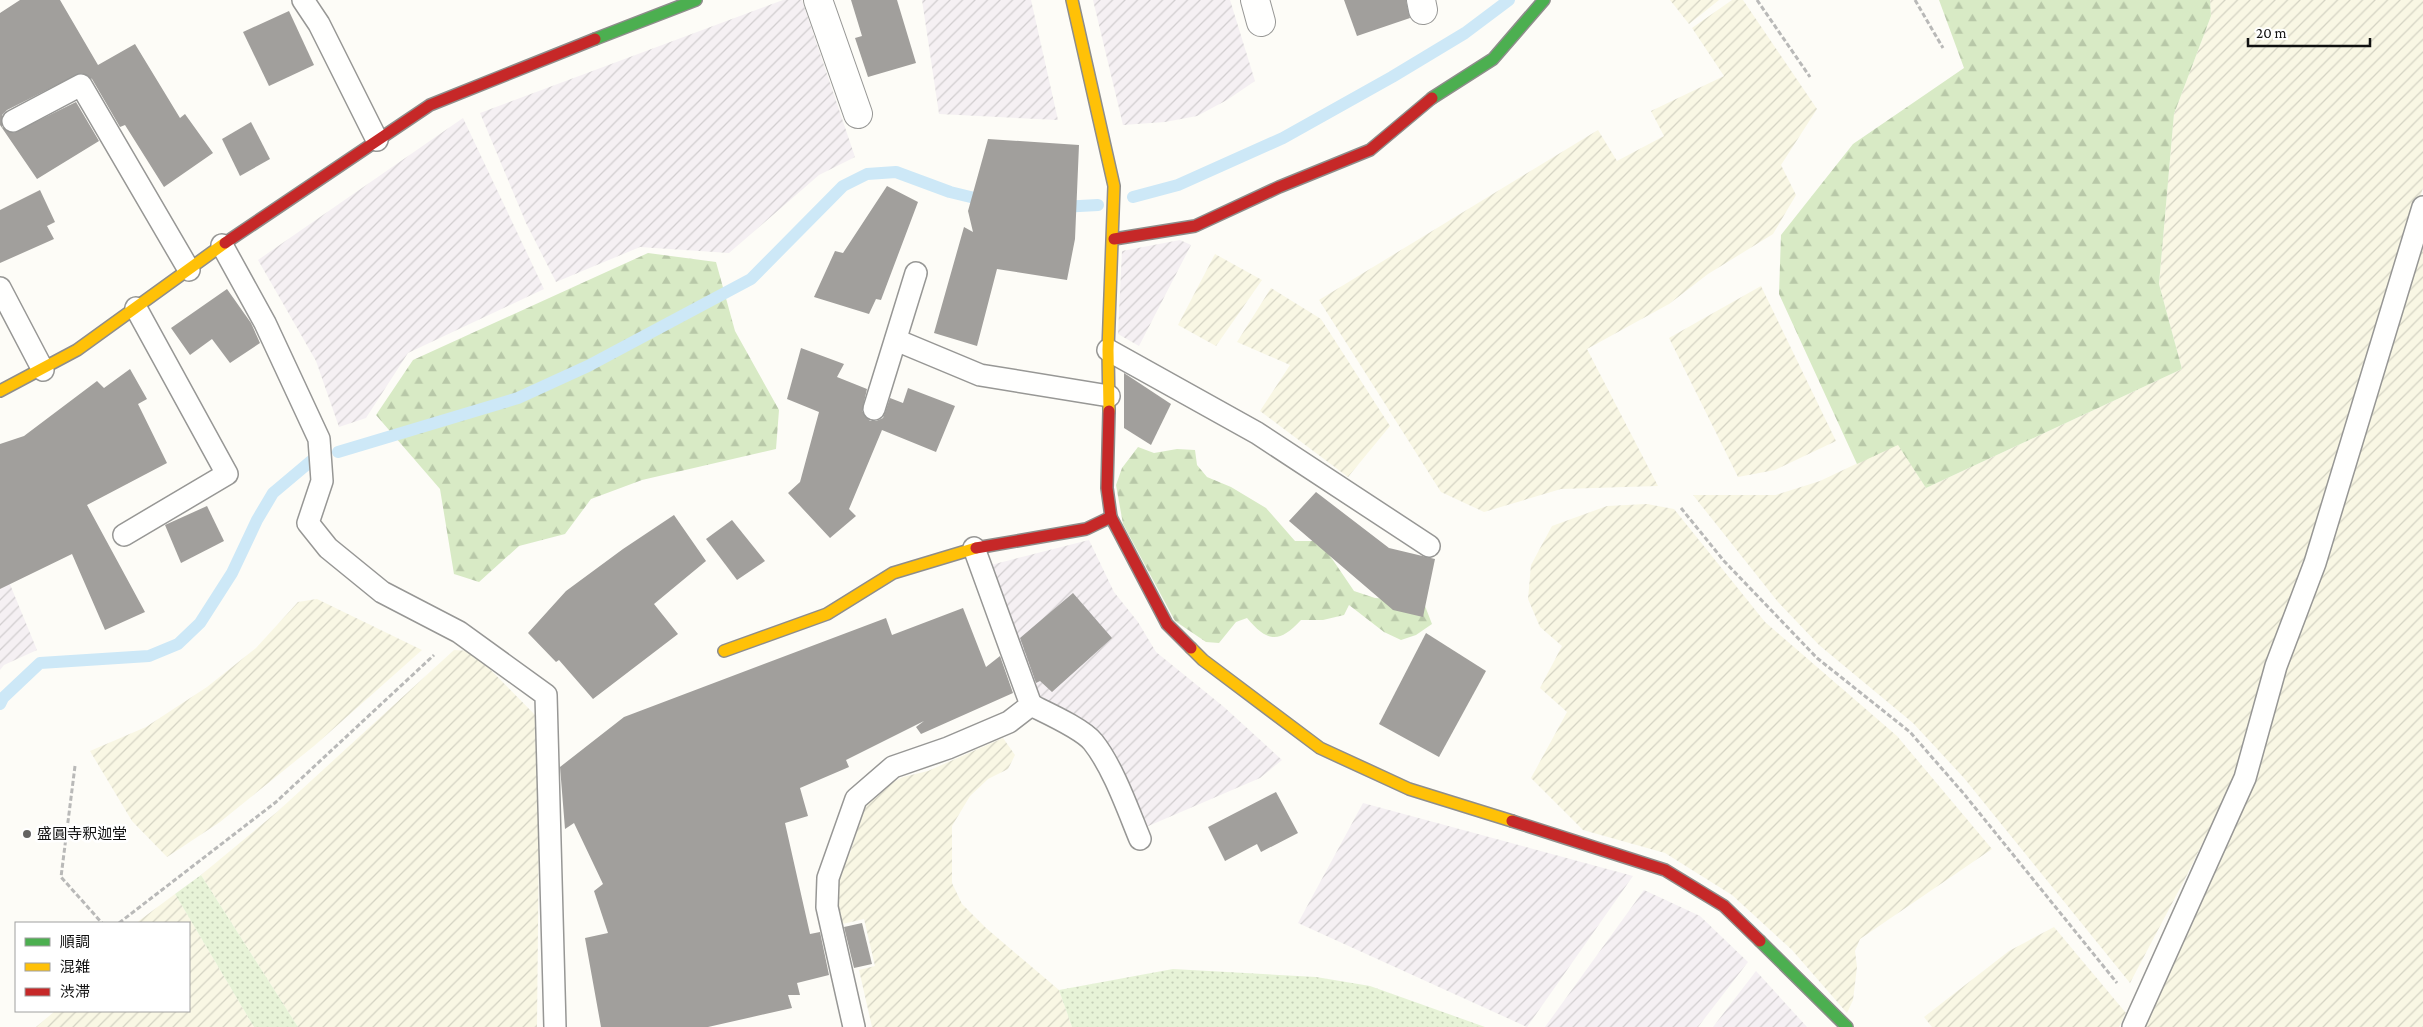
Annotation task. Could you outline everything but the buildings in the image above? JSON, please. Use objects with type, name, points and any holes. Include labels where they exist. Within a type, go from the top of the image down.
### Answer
[{"type":"street","points":[[0,390],[43,370],[77,350],[222,245],[430,105],[456,93],[696,0]]},
{"type":"street","points":[[818,0],[858,114]]},
{"type":"street","points":[[1072,0],[1114,186],[1114,239],[1108,350],[1107,488],[1111,517],[1167,624],[1203,660],[1320,748],[1409,789],[1665,870],[1724,906],[1847,1027]]},
{"type":"street","points":[[1114,239],[1195,226],[1280,187],[1370,150],[1441,90],[1493,59],[1544,0]]},
{"type":"street","points":[[724,651],[826,614],[893,573],[974,548],[1086,529],[1111,517]]},
{"type":"lane","points":[[303,0],[319,24],[377,140]]},
{"type":"lane","points":[[13,121],[80,85],[189,270]]},
{"type":"lane","points":[[2137,1020],[2245,778],[2276,666],[2315,563],[2423,208]]},
{"type":"lane","points":[[222,245],[265,324],[318,439],[322,481],[308,523],[328,548],[382,592],[459,632],[546,695],[555,1027]]},
{"type":"lane","points":[[874,409],[916,273]]},
{"type":"lane","points":[[0,288],[43,370]]},
{"type":"lane","points":[[124,535],[227,474],[136,308]]},
{"type":"lane","points":[[896,340],[980,376],[1109,396]]},
{"type":"lane","points":[[1108,350],[1257,433],[1429,546]]},
{"type":"lane","points":[[974,548],[1031,705],[1066,723],[1092,741],[1122,794],[1140,839]]},
{"type":"lane","points":[[854,1027],[828,906],[828,878],[856,799],[893,767],[948,748],[1010,722],[1031,705]]},
{"type":"path","points":[[1757,0],[1810,77]]},
{"type":"path","points":[[1915,0],[1943,48]]},
{"type":"path","points":[[1681,508],[1724,561],[1817,658],[1910,732],[1964,794],[2137,1020]]},
{"type":"path","points":[[120,922],[276,802],[459,632]]},
{"type":"path","points":[[75,766],[61,877],[101,922]]},
{"type":"shaded area","points":[[783,0],[802,0],[855,157],[819,175],[729,253],[640,247],[556,282],[526,223],[480,113]]},
{"type":"shaded area","points":[[922,0],[1031,0],[1058,120],[939,114]]},
{"type":"shaded area","points":[[1093,0],[1230,0],[1255,81],[1227,100],[1197,116],[1165,122],[1123,125]]},
{"type":"shaded area","points":[[1670,0],[1719,0],[1689,24]]},
{"type":"shaded area","points":[[1732,0],[1743,0],[1817,109],[1781,165],[1796,195],[1773,234],[1708,274],[1669,304],[1587,349],[1658,486],[1561,489],[1484,512],[1441,492],[1319,300],[1598,130],[1617,161],[1664,136],[1651,111],[1724,76],[1692,28]]},
{"type":"shaded area","points":[[2210,0],[2423,0],[2423,188],[2361,378],[2246,753],[2187,875],[2130,983],[1964,778],[1913,723],[1819,645],[1778,602],[1693,495],[1776,495],[1820,481],[1898,444],[1926,488],[2182,369],[2159,284],[2174,114],[2211,16]]},
{"type":"shaded area","points":[[463,118],[544,289],[408,353],[366,418],[339,427],[316,361],[258,260]]},
{"type":"shaded area","points":[[2423,233],[2423,1027],[2142,1027],[2283,666]]},
{"type":"shaded area","points":[[1180,240],[1191,245],[1139,346],[1118,334],[1122,251]]},
{"type":"shaded area","points":[[1215,254],[1262,280],[1216,346],[1178,325]]},
{"type":"shaded area","points":[[1761,286],[1836,441],[1775,470],[1738,477],[1669,338]]},
{"type":"shaded area","points":[[1271,288],[1321,319],[1390,426],[1348,477],[1260,411],[1290,365],[1237,342]]},
{"type":"shaded area","points":[[1647,504],[1674,509],[1765,622],[1897,736],[1992,849],[1860,939],[1855,951],[1857,967],[1853,1000],[1847,1013],[1792,950],[1732,895],[1665,853],[1583,830],[1531,778],[1567,712],[1540,688],[1562,646],[1540,627],[1528,599],[1531,565],[1552,526],[1607,506]]},
{"type":"shaded area","points":[[1089,540],[1114,592],[1138,622],[1156,652],[1224,707],[1282,760],[1260,778],[1146,827],[1126,786],[1036,701],[991,565]]},
{"type":"shaded area","points":[[0,560],[37,650],[4,665],[0,670]]},
{"type":"shaded area","points":[[317,599],[422,650],[314,746],[220,822],[167,857],[132,821],[90,751],[146,727],[207,687],[256,648],[298,602]]},
{"type":"shaded area","points":[[454,650],[472,651],[540,720],[537,1027],[298,1027],[201,875],[277,812]]},
{"type":"shaded area","points":[[1003,738],[1015,755],[1008,769],[988,779],[970,796],[952,826],[952,883],[962,904],[986,928],[1059,990],[1072,1027],[872,1027],[859,970],[875,966],[864,919],[838,925],[834,894],[842,865],[850,853],[866,804],[881,788],[903,777],[928,771]]},
{"type":"shaded area","points":[[1363,803],[1633,876],[1527,1027],[1298,923]]},
{"type":"shaded area","points":[[1644,890],[1700,916],[1748,962],[1698,1027],[1545,1027]]},
{"type":"shaded area","points":[[175,894],[254,1027],[36,1027],[54,1012],[190,1012],[190,922],[137,922]]},
{"type":"shaded area","points":[[2054,927],[2126,1013],[2119,1027],[1932,1027],[1924,1017],[2009,951]]},
{"type":"shaded area","points":[[1756,971],[1807,1027],[1713,1027]]},
{"type":"green space","points":[[1939,0],[2210,0],[2211,16],[2174,114],[2159,284],[2182,369],[1926,488],[1898,445],[1857,464],[1779,294],[1781,235],[1853,144],[1964,68]]},
{"type":"green space","points":[[648,253],[716,262],[735,331],[779,410],[776,449],[642,480],[591,499],[565,534],[519,546],[479,582],[454,574],[440,489],[376,415],[413,360]]},
{"type":"green space","points":[[1138,447],[1154,453],[1177,449],[1195,450],[1197,465],[1207,477],[1231,487],[1266,508],[1295,541],[1320,541],[1354,591],[1375,598],[1410,600],[1425,606],[1432,624],[1416,635],[1401,640],[1384,632],[1349,605],[1344,615],[1323,620],[1301,620],[1286,633],[1273,637],[1261,632],[1247,618],[1236,622],[1219,643],[1206,642],[1175,621],[1123,524],[1116,485],[1122,468]]},
{"type":"green space","points":[[201,875],[298,1027],[254,1027],[175,894]]},
{"type":"green space","points":[[1173,969],[1316,977],[1370,986],[1485,1027],[1072,1027],[1059,990]]},
{"type":"waterway","points":[[1133,197],[1178,185],[1283,138],[1392,77],[1465,33],[1509,0]]},
{"type":"waterway","points":[[338,452],[518,398],[588,366],[751,279],[843,186],[867,174],[896,172],[950,192],[987,201]]},
{"type":"waterway","points":[[1061,207],[1098,205]]},
{"type":"waterway","points":[[0,704],[3,698],[40,663],[149,656],[178,644],[200,623],[232,573],[257,520],[273,493],[311,461]]},
{"type":"traffic: fast","points":[[595,39],[696,0]]},
{"type":"traffic: fast","points":[[1432,98],[1493,59],[1544,0]]},
{"type":"traffic: fast","points":[[1760,941],[1847,1027]]},
{"type":"traffic: slow","points":[[1072,0],[1114,186],[1108,350],[1109,411]]},
{"type":"traffic: slow","points":[[0,391],[77,350],[225,243]]},
{"type":"traffic: slow","points":[[724,651],[827,614],[893,573],[976,548]]},
{"type":"traffic: slow","points":[[1191,648],[1203,660],[1320,748],[1409,789],[1512,821]]},
{"type":"traffic: jam","points":[[225,243],[430,105],[595,39]]},
{"type":"traffic: jam","points":[[1114,239],[1195,226],[1279,187],[1370,150],[1432,98]]},
{"type":"traffic: jam","points":[[1109,411],[1107,488],[1111,517],[1167,624],[1191,648]]},
{"type":"traffic: jam","points":[[976,548],[1086,529],[1111,517]]},
{"type":"traffic: jam","points":[[1512,821],[1665,870],[1724,906],[1760,941]]},
{"type":"place","name":"盛圓寺釈迦堂","points":[[27,834]]}]
